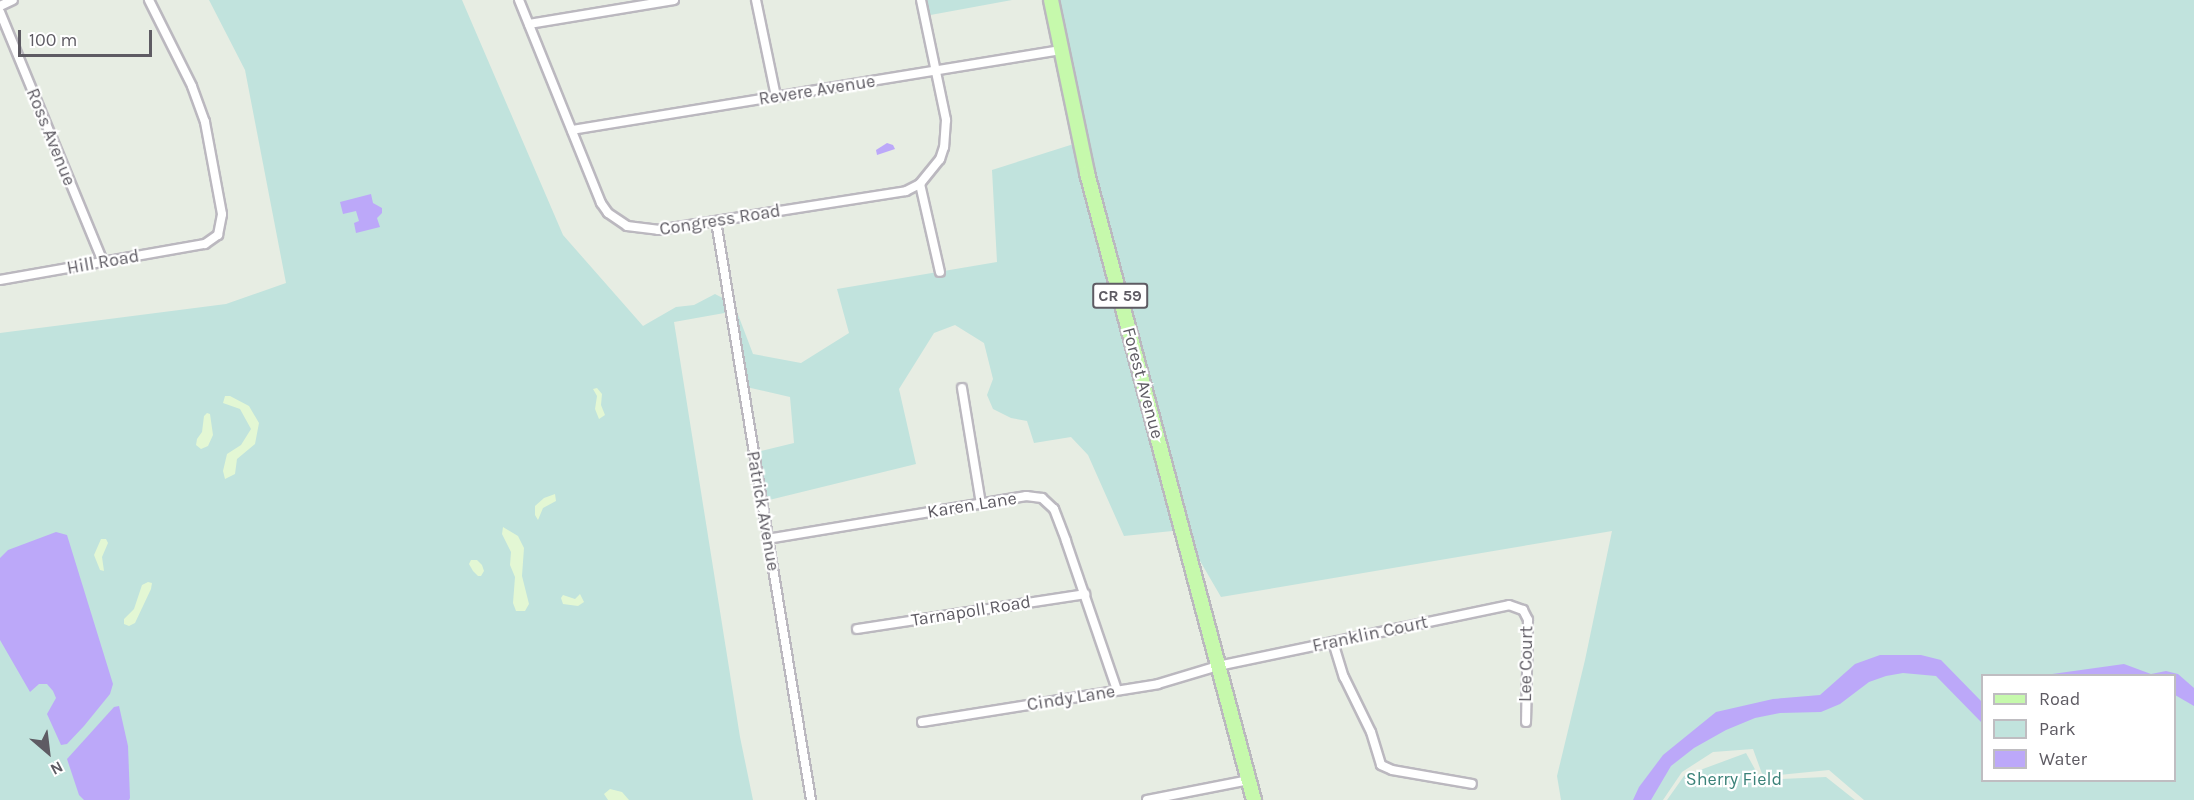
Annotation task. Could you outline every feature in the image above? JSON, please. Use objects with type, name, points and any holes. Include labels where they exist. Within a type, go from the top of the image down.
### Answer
[{"type":"main road","name":"Forest Avenue","points":[[1052,0],[1087,173],[1218,666]]},
{"type":"main road","name":"CR 59","points":[[1218,666],[1254,800]]},
{"type":"street","points":[[0,6],[13,0]]},
{"type":"street","name":"Hill Road","points":[[0,280],[205,244],[218,235],[223,221],[205,122],[192,87],[149,0]]},
{"type":"street","name":"Congress Road","points":[[519,0],[601,203],[617,221],[647,231],[906,191],[920,184]]},
{"type":"street","points":[[529,24],[674,0]]},
{"type":"street","points":[[756,0],[776,97]]},
{"type":"street","points":[[921,0],[936,70],[946,133],[940,159],[920,184],[940,272]]},
{"type":"street","name":"Ross Avenue","points":[[0,12],[103,262]]},
{"type":"street","name":"Revere Avenue","points":[[572,130],[1061,50]]},
{"type":"street","name":"Patrick Avenue","points":[[716,221],[810,800]]},
{"type":"street","points":[[962,388],[981,504]]},
{"type":"street","name":"Karen Lane","points":[[767,539],[1026,496],[1042,498],[1054,509],[1117,690]]},
{"type":"street","name":"Tarnapoll Road","points":[[857,629],[1085,594]]},
{"type":"street","name":"Franklin Court","points":[[1218,666],[1509,605],[1521,608]]},
{"type":"street","name":"Lee Court","points":[[1521,608],[1528,620],[1526,722]]},
{"type":"street","points":[[1333,642],[1344,677],[1371,732],[1375,754],[1381,765],[1392,770],[1472,784]]},
{"type":"street","name":"Cindy Lane","points":[[922,722],[1158,684],[1218,666]]},
{"type":"street","points":[[1147,800],[1249,780]]},
{"type":"green space","name":"Sherry Field","points":[[209,0],[462,0],[563,235],[643,326],[676,307],[694,305],[715,294],[734,304],[753,354],[801,363],[849,333],[837,289],[997,262],[992,170],[1080,142],[1051,0],[2194,0],[2194,800],[1864,800],[1829,770],[1779,775],[1781,779],[1826,777],[1855,800],[1667,800],[1684,776],[1746,753],[1762,782],[1765,782],[1753,749],[1713,752],[1682,772],[1663,800],[1561,800],[1557,776],[1585,660],[1612,531],[1221,597],[1182,530],[1124,536],[1088,455],[1071,437],[1034,443],[1027,421],[1011,418],[993,409],[987,395],[993,379],[984,343],[955,325],[934,333],[899,389],[916,464],[761,502],[753,453],[794,443],[790,397],[742,386],[730,312],[674,322],[740,737],[753,800],[0,800],[0,333],[226,304],[286,283],[245,70]]},
{"type":"green space","points":[[922,0],[1012,0],[925,16]]},
{"type":"sand","points":[[597,388],[602,394],[601,405],[605,415],[599,419],[595,409],[597,396],[593,389]]},
{"type":"sand","points":[[225,396],[230,396],[249,406],[259,423],[255,444],[237,459],[235,474],[225,479],[223,471],[227,454],[241,445],[251,429],[240,409],[223,403]]},
{"type":"sand","points":[[207,413],[210,414],[213,435],[208,446],[201,449],[196,445],[197,439],[202,432],[204,416]]},
{"type":"sand","points":[[555,494],[556,501],[543,508],[538,520],[535,515],[535,506],[544,498]]},
{"type":"sand","points":[[503,527],[518,536],[524,548],[522,576],[529,604],[525,611],[516,611],[513,603],[515,577],[510,565],[511,552],[502,534]]},
{"type":"sand","points":[[101,539],[106,539],[108,543],[102,557],[104,571],[100,570],[94,555]]},
{"type":"sand","points":[[471,560],[477,560],[482,565],[484,571],[481,576],[473,571],[469,564]]},
{"type":"sand","points":[[152,583],[151,589],[135,623],[129,626],[124,624],[124,619],[134,609],[142,585]]},
{"type":"sand","points":[[580,594],[584,602],[578,606],[563,604],[561,598],[563,595],[575,599]]},
{"type":"sand","points":[[610,789],[622,792],[629,800],[608,800],[604,794]]},
{"type":"water","points":[[887,143],[893,145],[895,149],[877,155],[876,150]]},
{"type":"water","points":[[371,194],[373,203],[382,208],[382,213],[377,218],[380,227],[356,233],[354,223],[359,221],[356,211],[343,214],[340,202]]},
{"type":"water","points":[[56,532],[67,535],[113,684],[110,694],[84,726],[67,744],[61,745],[47,714],[56,698],[53,691],[47,684],[39,684],[30,692],[0,640],[0,558],[8,550]]},
{"type":"water","points":[[1880,655],[1921,655],[1941,660],[1981,701],[1981,722],[1936,676],[1903,673],[1886,676],[1869,682],[1840,704],[1821,712],[1780,713],[1755,718],[1726,730],[1694,748],[1671,766],[1651,800],[1633,800],[1639,787],[1663,755],[1716,712],[1773,699],[1820,695],[1855,664]]},
{"type":"water","points":[[2124,664],[2151,674],[2052,674]]},
{"type":"water","points":[[2166,671],[2178,674],[2194,688],[2194,706],[2176,696],[2176,674],[2151,674]]},
{"type":"water","points":[[119,706],[128,746],[130,798],[129,800],[84,800],[79,795],[67,759],[114,707]]}]
